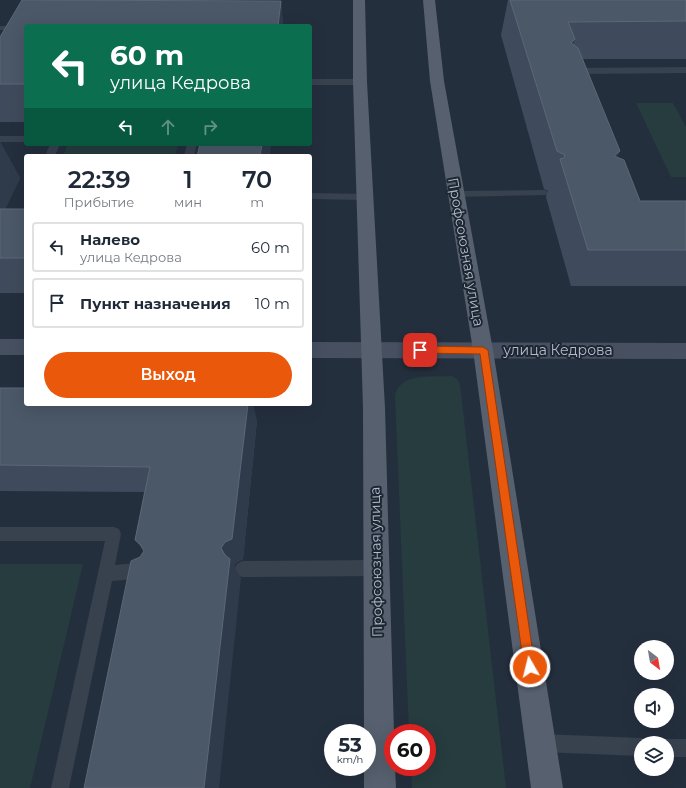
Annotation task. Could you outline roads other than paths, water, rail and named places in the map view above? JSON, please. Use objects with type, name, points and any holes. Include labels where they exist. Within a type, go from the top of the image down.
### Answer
[{"type":"main road","name":"Профсоюзная улица","points":[[359,0],[360,82],[372,350],[380,788]]},
{"type":"main road","name":"Профсоюзная улица","points":[[429,0],[437,81],[455,194],[483,350],[547,788]]},
{"type":"street","points":[[0,347],[24,347]]},
{"type":"street","name":"улица Кедрова","points":[[312,350],[686,351]]},
{"type":"lane","points":[[3,38],[7,27]]},
{"type":"lane","points":[[571,81],[578,81],[574,71],[686,70]]},
{"type":"lane","points":[[312,82],[360,82]]},
{"type":"lane","points":[[0,139],[24,139]]},
{"type":"lane","points":[[455,194],[545,193]]},
{"type":"lane","points":[[312,196],[365,197]]},
{"type":"lane","points":[[0,534],[114,534],[60,788]]},
{"type":"lane","points":[[242,569],[376,568]]},
{"type":"lane","points":[[105,574],[153,570]]},
{"type":"lane","points":[[541,743],[634,747]]},
{"type":"lane","points":[[674,748],[686,748]]}]
